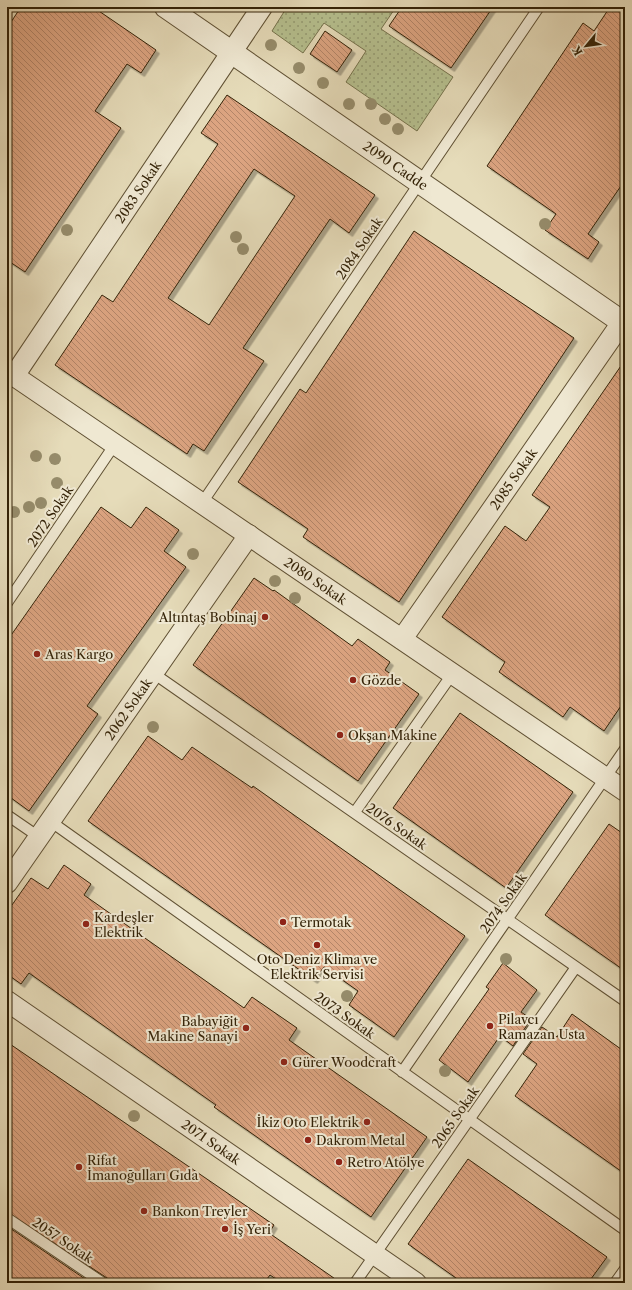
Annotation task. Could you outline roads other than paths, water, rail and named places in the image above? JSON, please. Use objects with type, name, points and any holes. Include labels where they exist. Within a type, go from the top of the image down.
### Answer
[{"type":"street","name":"2090 Cadde","points":[[166,7],[624,321]]},
{"type":"street","name":"2083 Sokak","points":[[11,373],[262,7]]},
{"type":"street","name":"2085 Sokak","points":[[402,639],[624,321]]},
{"type":"street","name":"2080 Sokak","points":[[11,373],[625,791]]},
{"type":"street","name":"2062 Sokak","points":[[7,883],[249,535]]},
{"type":"street","name":"2071 Sokak","points":[[7,1001],[416,1283]]},
{"type":"lane","name":"2084 Sokak","points":[[202,503],[539,7]]},
{"type":"lane","name":"2072 Sokak","points":[[7,603],[115,444]]},
{"type":"lane","name":"2076 Sokak","points":[[153,673],[625,1001]]},
{"type":"lane","points":[[355,812],[453,673]]},
{"type":"lane","name":"2074 Sokak","points":[[402,1072],[625,749]]},
{"type":"lane","name":"2073 Sokak","points":[[7,815],[44,829],[402,1072],[625,1230]]},
{"type":"lane","name":"2065 Sokak","points":[[355,1283],[576,967]]},
{"type":"lane","name":"2057 Sokak","points":[[7,1218],[103,1283]]},
{"type":"lane","points":[[615,1283],[625,1269]]},
{"type":"place","name":"Altıntaş Bobinaj","points":[[265,617]]},
{"type":"place","name":"Aras Kargo","points":[[37,654]]},
{"type":"place","name":"Gözde","points":[[353,680]]},
{"type":"place","name":"Okşan Makine","points":[[340,735]]},
{"type":"place","name":"Termotak","points":[[283,922]]},
{"type":"place","name":"Kardeşler Elektrik","points":[[86,924]]},
{"type":"place","name":"Oto Deniz Klima ve Elektrik Servisi","points":[[317,945]]},
{"type":"place","name":"Pilavcı Ramazan Usta","points":[[490,1026]]},
{"type":"place","name":"Babayiğit Makine Sanayi","points":[[246,1028]]},
{"type":"place","name":"Gürer Woodcraft","points":[[284,1062]]},
{"type":"place","name":"İkiz Oto Elektrik","points":[[367,1122]]},
{"type":"place","name":"Dakrom Metal","points":[[308,1140]]},
{"type":"place","name":"Retro Atölye","points":[[339,1162]]},
{"type":"place","name":"Rifat İmanoğulları Gıda","points":[[79,1167]]},
{"type":"place","name":"Bankon Treyler","points":[[144,1211]]},
{"type":"place","name":"İş Yeri","points":[[225,1229]]}]
